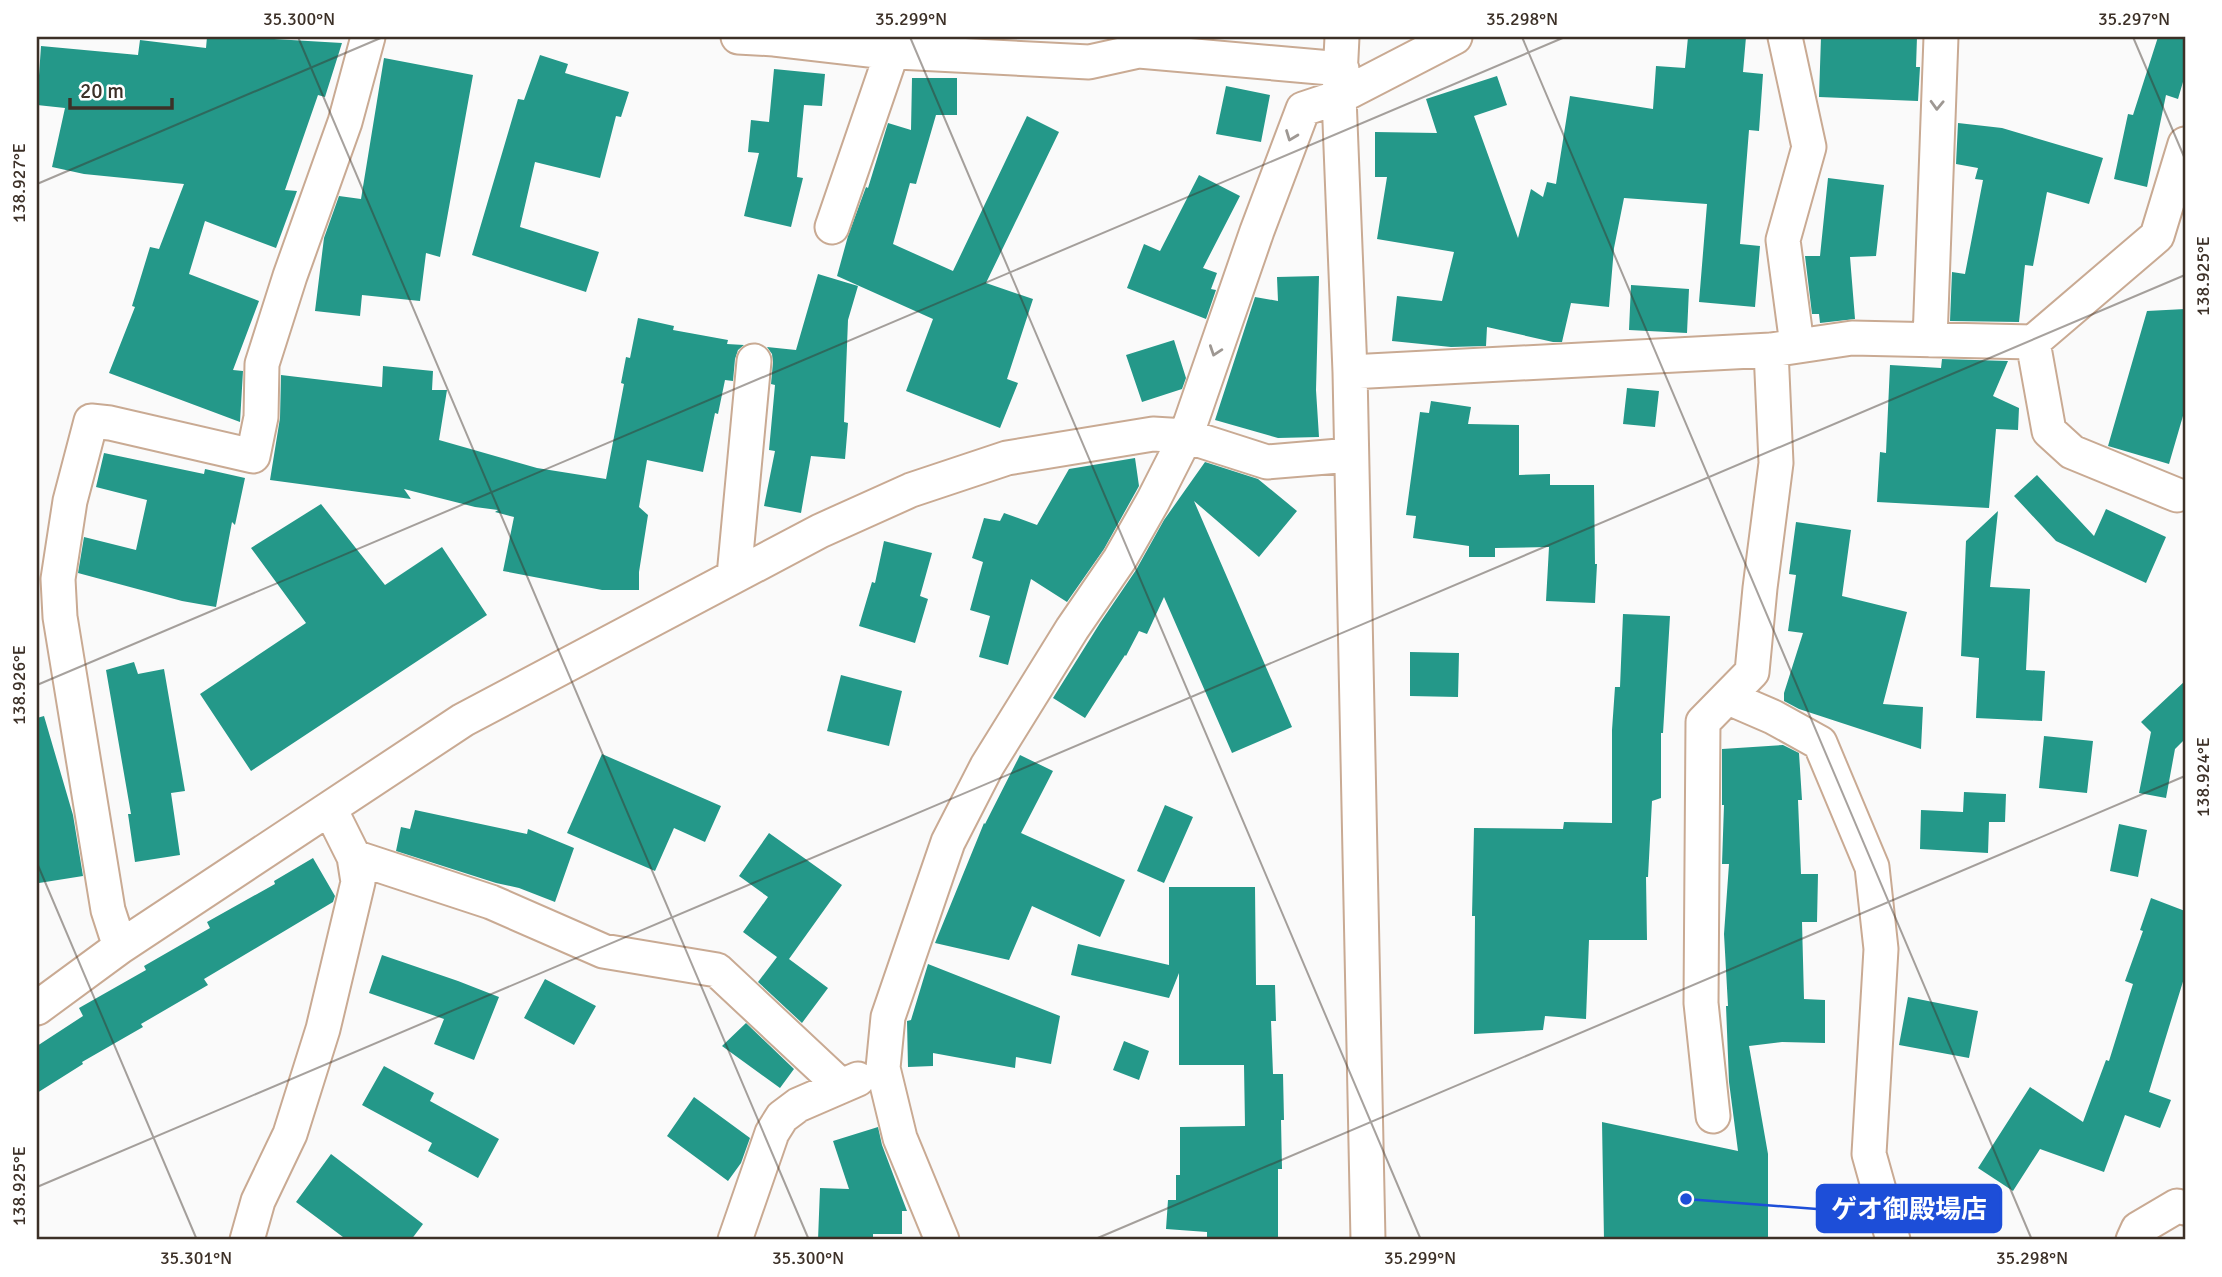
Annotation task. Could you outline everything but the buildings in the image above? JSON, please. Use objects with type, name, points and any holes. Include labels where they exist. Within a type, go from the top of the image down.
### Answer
[{"type":"street","points":[[120,947],[107,910],[60,617],[58,579],[70,501],[91,421],[253,456],[261,417],[262,364],[289,276],[345,122],[368,37]]},
{"type":"street","points":[[738,37],[1089,62],[1139,51],[1341,68],[1455,37]]},
{"type":"street","points":[[1713,1116],[1701,1003],[1703,722],[1752,672],[1776,463],[1784,348],[1783,240],[1809,147],[1784,37]]},
{"type":"street","points":[[1930,340],[1941,37]]},
{"type":"street","points":[[832,227],[884,46]]},
{"type":"street","points":[[1341,68],[1368,1240]]},
{"type":"street","points":[[942,1240],[900,1138],[883,1068],[888,1017],[948,842],[987,766],[1072,629],[1127,548],[1153,501],[1186,436],[1261,218],[1303,109],[1341,68]]},
{"type":"street","points":[[1350,372],[1784,348],[1852,338],[2033,342],[2157,236],[2185,145]]},
{"type":"street","points":[[2033,342],[2049,431],[2072,452],[2177,495]]},
{"type":"street","points":[[734,576],[754,361]]},
{"type":"street","points":[[37,1009],[120,947],[463,720],[820,531],[911,490],[1007,458],[1153,434],[1186,436],[1267,462],[1351,456]]},
{"type":"street","points":[[1729,698],[1773,717],[1819,743],[1872,867],[1881,949],[1869,1154],[1893,1240]]},
{"type":"street","points":[[247,1240],[258,1202],[290,1134],[323,1029],[358,882],[354,857],[330,809]]},
{"type":"street","points":[[354,857],[491,902],[603,951],[717,970],[841,1086]]},
{"type":"street","points":[[735,1240],[772,1133],[782,1117],[799,1105],[883,1068]]},
{"type":"street","points":[[2133,1240],[2138,1229],[2177,1206],[2185,1208]]},
{"type":"place","name":"ゲオ御殿場店","points":[[1686,1199]]}]
